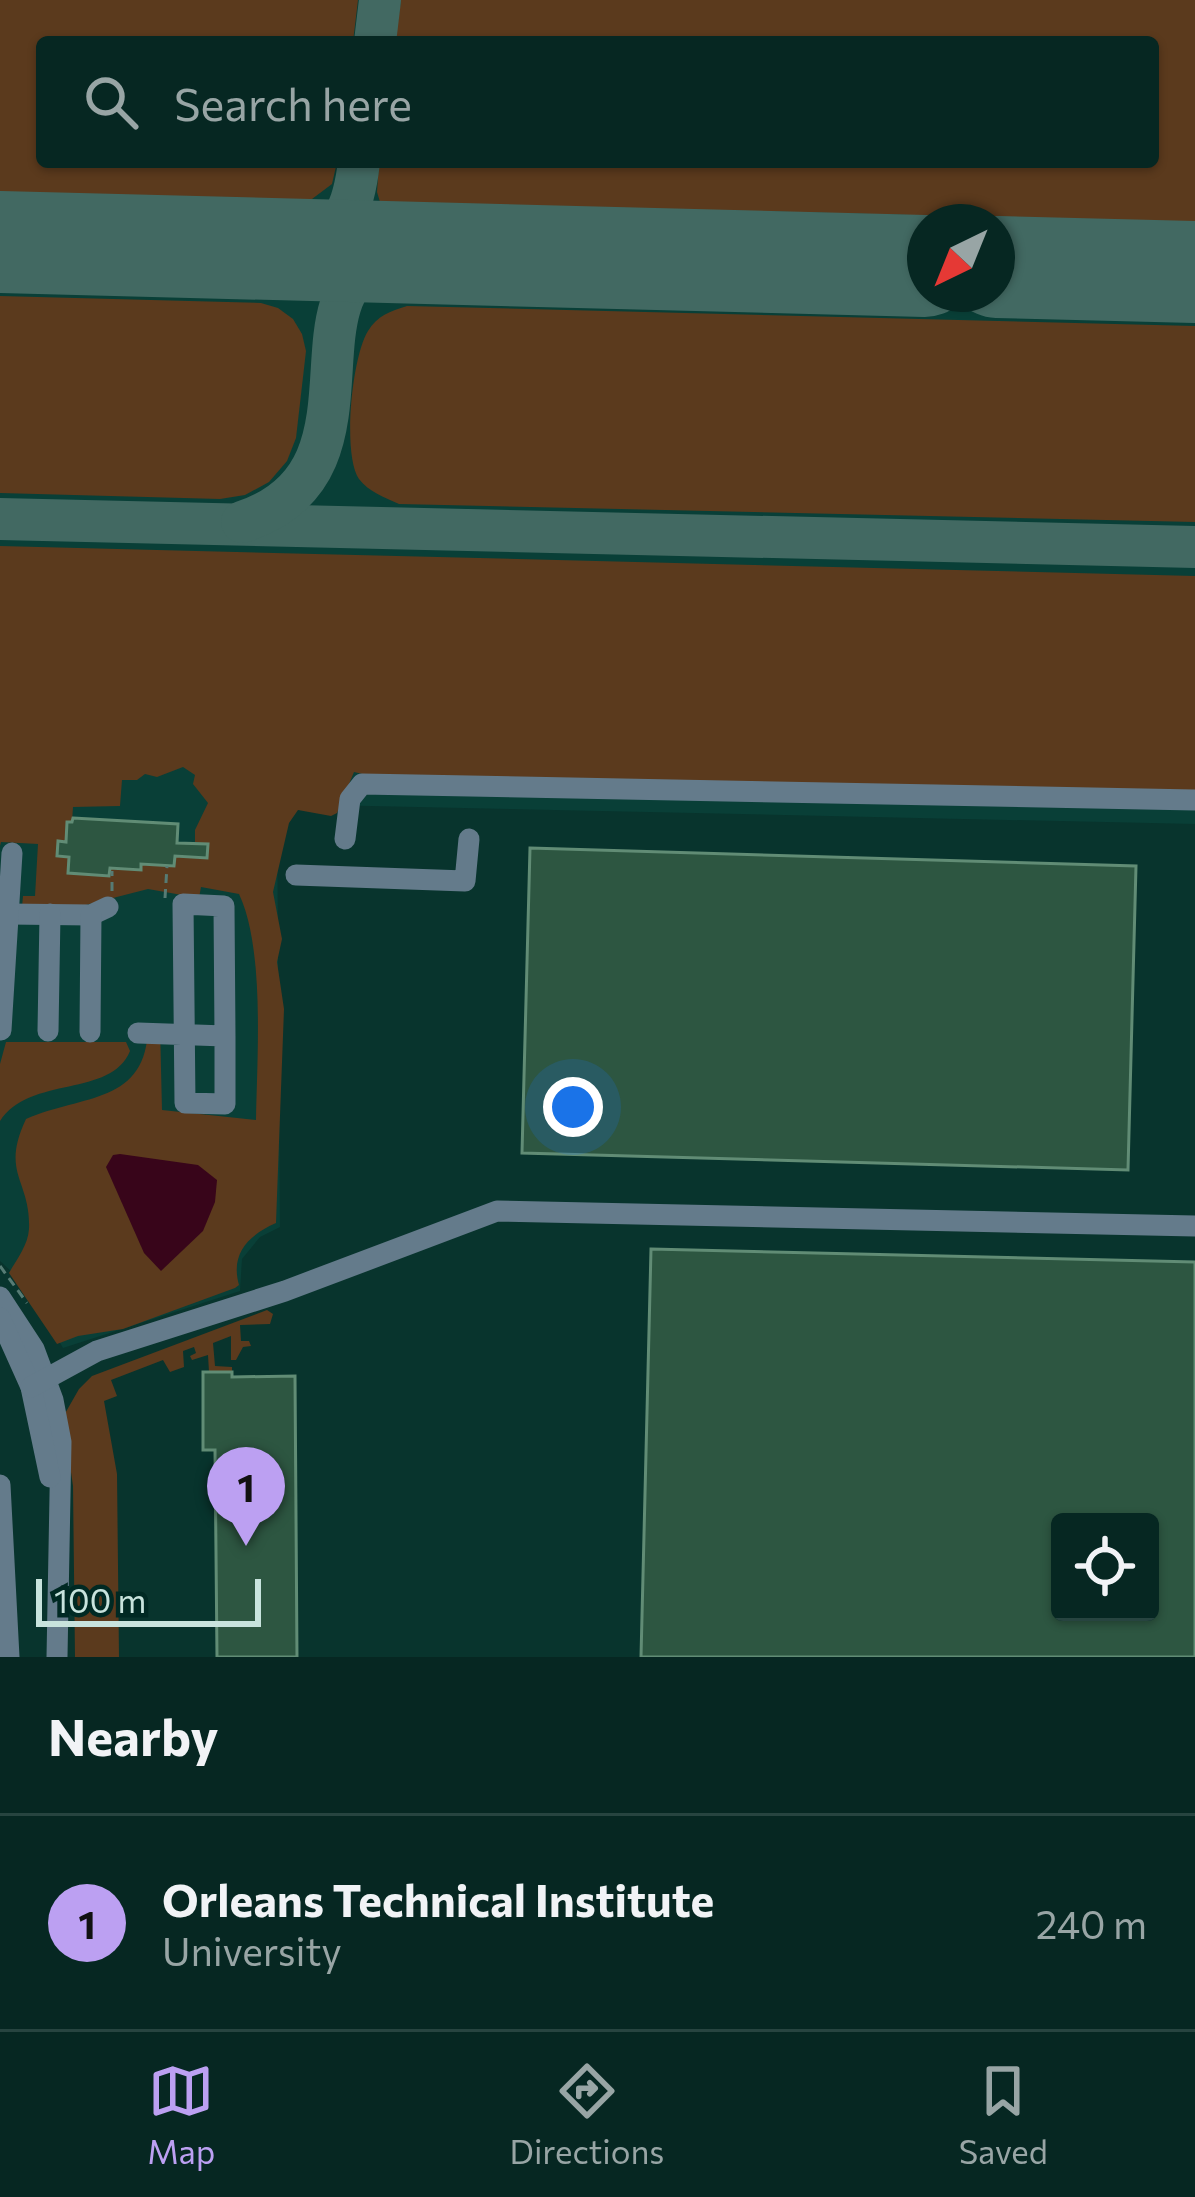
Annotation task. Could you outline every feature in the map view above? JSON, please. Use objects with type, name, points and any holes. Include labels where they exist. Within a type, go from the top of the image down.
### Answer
[{"type":"street","points":[[344,839],[350,799],[362,784],[1195,800]]},
{"type":"street","points":[[296,875],[465,881],[469,838]]},
{"type":"street","points":[[1,1030],[12,854]]},
{"type":"street","points":[[183,904],[224,906],[226,1036],[225,1104],[184,1102],[183,904]]},
{"type":"street","points":[[8,914],[104,907],[90,1032]]},
{"type":"street","points":[[48,1031],[50,914]]},
{"type":"street","points":[[138,1033],[226,1036]]},
{"type":"street","points":[[38,1391],[97,1351],[285,1291],[497,1211],[1195,1226]]},
{"type":"street","points":[[0,1297],[34,1349],[38,1391]]},
{"type":"street","points":[[0,1318],[61,1442],[57,1657]]},
{"type":"street","points":[[0,1485],[9,1657]]},
{"type":"path","points":[[165,898],[167,866]]},
{"type":"path","points":[[104,907],[112,871]]},
{"type":"shaded area","points":[[0,0],[1195,0],[1195,824],[277,804],[280,1227],[260,1237],[242,1259],[240,1291],[63,1348],[26,1285],[0,1261]]},
{"type":"shaded area","points":[[0,0],[358,0],[354,36],[36,36],[36,168],[336,168],[332,184],[312,199],[0,193]]},
{"type":"shaded area","points":[[401,0],[1195,0],[1195,222],[1015,218],[1015,204],[907,204],[907,215],[380,202],[377,192],[379,168],[1159,168],[1159,36],[396,36]]},
{"type":"shaded area","points":[[0,296],[261,303],[278,308],[293,319],[306,351],[296,438],[287,461],[269,482],[245,495],[220,499],[0,493]]},
{"type":"shaded area","points":[[407,306],[1195,326],[1195,522],[399,504],[359,479],[350,428],[357,361],[368,331],[385,315]]},
{"type":"shaded area","points":[[0,546],[1195,576],[1195,798],[354,772],[337,813],[298,810],[289,823],[273,892],[282,939],[277,962],[284,1009],[276,1223],[244,1247],[235,1288],[123,1329],[57,1344],[9,1273],[29,1229],[16,1165],[26,1119],[124,1084],[145,1052],[148,1026],[160,1026],[162,1110],[256,1120],[258,1004],[253,944],[239,894],[201,887],[199,898],[148,889],[70,909],[22,907],[23,896],[35,896],[38,844],[1,842],[0,846]],"holes":[[[183,767],[195,775],[193,784],[208,803],[195,830],[195,842],[208,845],[207,858],[175,856],[173,866],[141,857],[140,870],[116,869],[110,862],[109,875],[69,873],[69,857],[57,856],[58,841],[66,842],[73,807],[120,806],[122,780],[137,780],[145,774],[157,777]]]},
{"type":"shaded area","points":[[6,1042],[126,1042],[130,1051],[106,1075],[30,1097],[0,1121],[0,1064]]},
{"type":"shaded area","points":[[113,1155],[198,1165],[217,1180],[215,1202],[203,1231],[161,1271],[144,1253],[106,1167]]},
{"type":"shaded area","points":[[267,1310],[273,1314],[270,1324],[240,1325],[241,1341],[251,1346],[243,1347],[236,1360],[231,1360],[231,1336],[213,1343],[215,1366],[232,1367],[232,1372],[209,1372],[208,1355],[192,1360],[194,1347],[183,1351],[184,1367],[170,1372],[163,1360],[111,1380],[117,1396],[104,1401],[117,1474],[119,1657],[75,1657],[73,1486],[63,1417],[92,1376]]},
{"type":"building","points":[[73,818],[178,824],[177,843],[208,844],[207,858],[175,856],[174,866],[110,868],[109,876],[68,873],[69,857],[57,856],[58,841],[66,842],[67,822]]},
{"type":"building","points":[[530,848],[1136,866],[1128,1170],[522,1153]]},
{"type":"building","points":[[651,1249],[1195,1262],[1195,1657],[641,1657]]},
{"type":"building","points":[[203,1372],[232,1372],[232,1377],[295,1376],[297,1657],[217,1657],[215,1450],[203,1450]]},
{"type":"taxiway","points":[[376,36],[380,0]]},
{"type":"taxiway","points":[[292,248],[323,236],[342,219],[358,168]]},
{"type":"taxiway","points":[[242,522],[286,499],[312,467],[325,430],[338,314],[351,284],[376,263],[431,254]]},
{"type":"taxiway","points":[[0,519],[1195,547]]},
{"type":"runway","points":[[0,242],[907,266]]},
{"type":"runway","points":[[1015,267],[1195,272]]},
{"type":"place","name":"Orleans Technical Institute","points":[[246,1546]]}]
